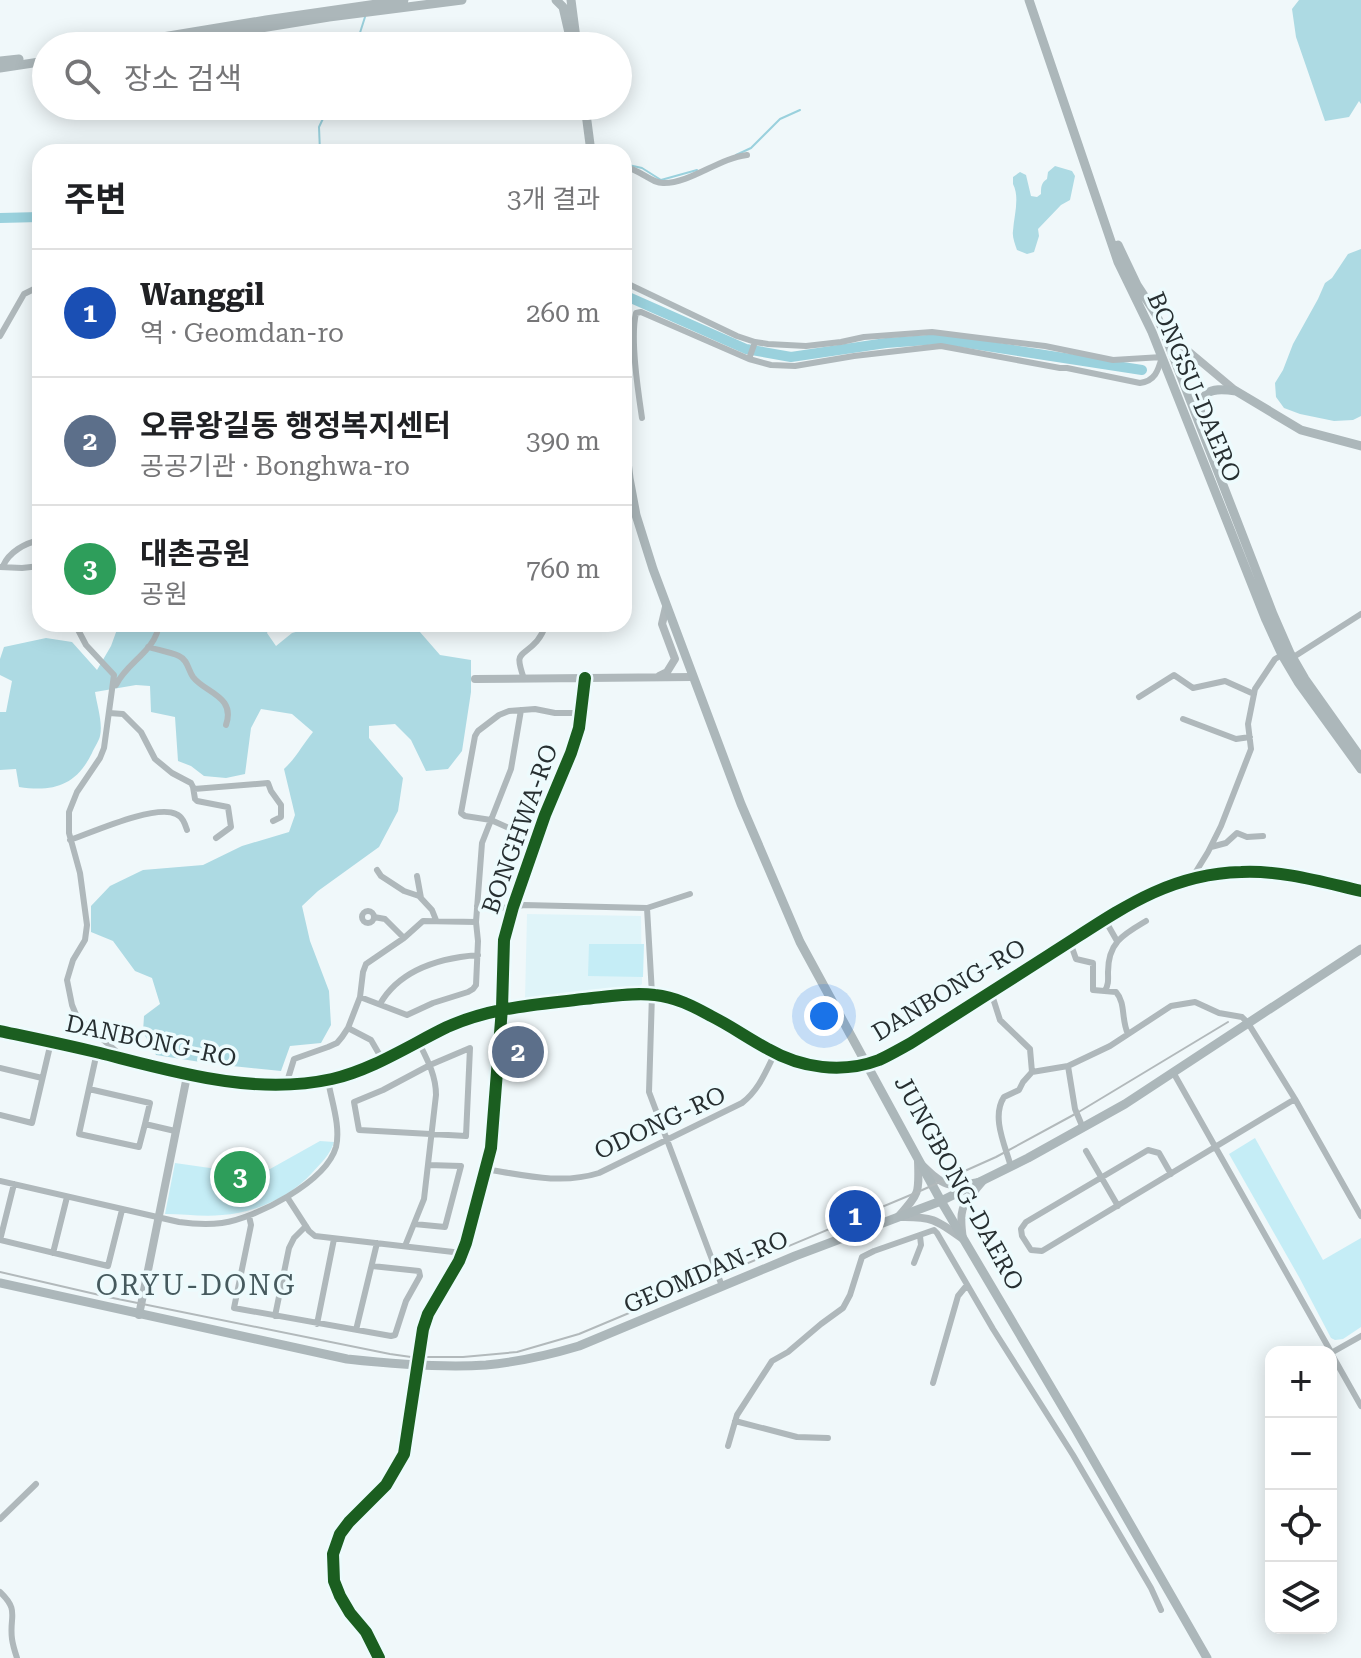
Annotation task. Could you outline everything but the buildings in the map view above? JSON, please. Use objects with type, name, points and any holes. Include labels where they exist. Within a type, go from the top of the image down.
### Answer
[{"type":"main road","points":[[384,6],[404,0]]},
{"type":"main road","points":[[204,32],[384,6],[462,0]]},
{"type":"main road","points":[[556,0],[563,7],[570,32]]},
{"type":"main road","points":[[571,0],[573,32]]},
{"type":"main road","name":"BONGSU-DAERO","points":[[1029,0],[1118,262],[1200,429],[1298,682],[1361,769]]},
{"type":"main road","points":[[228,32],[342,12]]},
{"type":"main road","points":[[0,61],[32,57]]},
{"type":"main road","points":[[0,68],[32,63]]},
{"type":"main road","points":[[587,120],[590,144]]},
{"type":"main road","points":[[1105,220],[1161,328]]},
{"type":"main road","points":[[1135,297],[1161,328]]},
{"type":"main road","name":"BONGSU-DAERO","points":[[1161,328],[1173,372],[1290,658],[1361,758]]},
{"type":"main road","points":[[1200,429],[1203,398],[1216,388],[1236,391],[1301,430],[1361,446]]},
{"type":"main road","name":"JUNGBONG-DAERO","points":[[632,494],[666,607],[692,677],[741,804],[800,942],[918,1161],[1207,1658]]},
{"type":"main road","points":[[1290,658],[1310,677],[1361,747]]},
{"type":"main road","points":[[1290,658],[1295,684],[1361,777]]},
{"type":"main road","name":"GEOMDAN-RO","points":[[0,1283],[347,1359],[418,1365],[488,1364],[548,1355],[579,1346],[795,1256],[941,1201],[983,1181],[1125,1104],[1361,949]]},
{"type":"street","points":[[632,169],[655,182],[665,183],[747,155]]},
{"type":"street","points":[[632,286],[755,343],[806,346],[864,337],[932,332],[1045,346],[1113,360],[1162,357],[1151,380],[1140,383],[941,346],[795,366],[771,365],[749,359],[641,312],[636,313],[634,330],[642,418]]},
{"type":"street","points":[[0,336],[24,294],[32,290]]},
{"type":"street","points":[[1161,328],[1236,391]]},
{"type":"street","points":[[749,359],[755,343]]},
{"type":"street","points":[[32,542],[17,550],[1,566],[32,567]]},
{"type":"street","points":[[658,677],[667,672],[675,659],[662,624],[666,607]]},
{"type":"street","points":[[1192,878],[1221,826],[1251,749],[1248,724],[1255,689],[1275,659],[1290,658],[1361,614]]},
{"type":"street","points":[[79,632],[86,645],[114,675],[106,742],[100,758],[71,804],[68,822],[80,873],[87,925],[85,940],[73,960],[67,980],[77,1017],[126,1060]]},
{"type":"street","points":[[112,692],[123,673],[148,647],[157,632]]},
{"type":"street","points":[[524,679],[519,657],[537,641],[542,632]]},
{"type":"street","points":[[148,647],[184,659],[190,674],[202,688],[214,692],[223,702],[228,713],[226,725]]},
{"type":"street","points":[[1139,697],[1174,675],[1193,688],[1225,681],[1254,694]]},
{"type":"street","points":[[475,679],[692,677]]},
{"type":"street","name":"BONGHWA-RO","points":[[418,1365],[428,1314],[462,1253],[485,1169],[493,1130],[504,940],[536,840],[579,728],[585,678]]},
{"type":"street","points":[[536,840],[491,820],[465,816],[461,811],[476,734],[501,713],[540,709],[555,713],[581,713]]},
{"type":"street","points":[[360,997],[409,1015],[433,1003],[468,992],[476,985],[476,922],[482,843],[511,769],[521,710]]},
{"type":"street","points":[[109,713],[123,714],[141,732],[155,759],[191,783],[197,801],[228,807],[231,827],[216,838]]},
{"type":"street","points":[[1183,719],[1236,739],[1250,737]]},
{"type":"street","points":[[194,789],[268,783],[281,805],[281,817],[273,821]]},
{"type":"street","points":[[70,840],[145,814],[165,812],[177,814],[187,830]]},
{"type":"street","points":[[1211,847],[1226,843],[1237,833],[1247,837],[1263,836]]},
{"type":"street","points":[[377,870],[404,891],[421,898],[436,920]]},
{"type":"street","name":"DANBONG-RO","points":[[0,1031],[187,1076],[286,1085],[328,1080],[362,1069],[475,1016],[502,1008],[652,994],[695,1007],[775,1053],[809,1066],[842,1067],[886,1056],[1134,902],[1162,888],[1219,873],[1261,872],[1306,878],[1361,891]]},
{"type":"street","points":[[417,876],[421,898]]},
{"type":"street","name":"BONGHWA-RO","points":[[513,907],[647,908],[690,894]]},
{"type":"street","points":[[477,906],[513,907]]},
{"type":"street","points":[[647,908],[652,994],[649,1092],[722,1286]]},
{"type":"street","points":[[374,917],[385,919],[404,938]]},
{"type":"street","points":[[1105,920],[1117,941]]},
{"type":"street","points":[[286,1085],[294,1059],[337,1043],[348,1028],[360,997],[366,964],[423,921],[476,922]]},
{"type":"street","points":[[1105,991],[1109,982],[1109,960],[1117,941],[1146,921]]},
{"type":"street","points":[[1070,942],[1076,959],[1093,963],[1093,990],[1116,992],[1120,996],[1122,1019],[1128,1034]]},
{"type":"street","points":[[380,1004],[403,978],[428,964],[478,955]]},
{"type":"street","points":[[991,992],[1000,1020],[1030,1049],[1032,1072]]},
{"type":"street","points":[[1011,1167],[999,1121],[998,1109],[1004,1097],[1019,1090],[1032,1072],[1068,1066],[1110,1046],[1167,1007],[1189,1002],[1242,1017],[1248,1023],[1361,1216]]},
{"type":"street","points":[[348,1028],[371,1040],[382,1059]]},
{"type":"street","points":[[405,1246],[424,1199],[436,1095],[436,1082],[418,1041]]},
{"type":"street","points":[[0,1115],[32,1123],[51,1042]]},
{"type":"street","points":[[470,1048],[466,1136],[432,1134],[359,1130],[354,1102],[470,1048]]},
{"type":"street","points":[[89,1089],[150,1103],[139,1147],[79,1134],[97,1052]]},
{"type":"street","name":"ODONG-RO","points":[[485,1169],[555,1179],[599,1173],[742,1103],[759,1085],[775,1053]]},
{"type":"street","points":[[1068,1066],[1075,1109],[1083,1128]]},
{"type":"street","points":[[0,1068],[42,1078]]},
{"type":"street","points":[[1173,1072],[1327,1346]]},
{"type":"street","points":[[139,1315],[187,1076]]},
{"type":"street","points":[[0,1181],[179,1222],[223,1223],[249,1216],[287,1197],[312,1179],[331,1159],[337,1132],[328,1080]]},
{"type":"street","points":[[1171,1174],[1159,1153],[1152,1150],[1144,1152],[1026,1222],[1022,1225],[1021,1233],[1031,1250],[1042,1251],[1118,1206],[1171,1174],[1295,1099]]},
{"type":"street","points":[[145,1124],[175,1131]]},
{"type":"street","points":[[1086,1151],[1118,1206]]},
{"type":"street","points":[[918,1161],[940,1182],[951,1186],[983,1181]]},
{"type":"street","points":[[898,1217],[917,1194],[918,1161]]},
{"type":"street","points":[[414,1224],[445,1227],[461,1166],[428,1165]]},
{"type":"street","points":[[963,1239],[961,1208],[983,1181]]},
{"type":"street","points":[[14,1184],[0,1240],[53,1253],[108,1266],[122,1210]]},
{"type":"street","points":[[53,1253],[67,1197]]},
{"type":"street","points":[[287,1197],[315,1236],[462,1253]]},
{"type":"street","points":[[249,1216],[251,1225],[234,1308],[395,1335],[406,1301],[420,1276],[419,1271],[372,1266]]},
{"type":"street","points":[[898,1217],[932,1219],[963,1239]]},
{"type":"street","points":[[275,1316],[289,1248],[306,1226]]},
{"type":"street","points":[[728,1446],[737,1415],[772,1361],[843,1308],[862,1257],[934,1230],[1073,1455],[1161,1610]]},
{"type":"street","points":[[914,1263],[921,1245],[920,1236]]},
{"type":"street","points":[[317,1324],[334,1239]]},
{"type":"street","points":[[356,1330],[377,1243]]},
{"type":"street","points":[[933,1383],[958,1296],[967,1285]]},
{"type":"street","points":[[1337,1350],[1361,1336]]},
{"type":"street","points":[[1337,1364],[1361,1406]]},
{"type":"street","points":[[379,1658],[366,1632],[340,1596],[334,1581],[333,1554],[340,1534],[386,1485],[404,1454],[418,1365]]},
{"type":"street","points":[[735,1421],[797,1437],[828,1438]]},
{"type":"street","points":[[0,1519],[36,1484]]},
{"type":"street","points":[[0,1592],[14,1612],[11,1636],[17,1658]]},
{"type":"shaded area","points":[[1299,0],[1361,0],[1361,104],[1359,101],[1349,117],[1325,121],[1296,37],[1292,9]]},
{"type":"shaded area","points":[[1055,166],[1072,171],[1075,176],[1070,200],[1038,229],[1034,252],[1027,254],[1017,250],[1013,238],[1016,201],[1013,177],[1020,172],[1026,175],[1031,196],[1037,197],[1041,194],[1048,172]]},
{"type":"shaded area","points":[[1361,249],[1361,416],[1353,420],[1334,421],[1284,408],[1276,397],[1275,383],[1293,344],[1325,283],[1348,254]]},
{"type":"shaded area","points":[[116,632],[267,632],[276,646],[296,632],[420,632],[440,655],[471,660],[471,692],[462,751],[448,769],[426,771],[411,740],[395,724],[369,726],[369,738],[403,778],[398,811],[379,847],[302,906],[310,941],[329,991],[331,1025],[321,1043],[290,1046],[281,1071],[156,1055],[143,1032],[144,1016],[160,1004],[152,978],[135,971],[113,941],[91,932],[91,906],[110,886],[143,870],[203,865],[242,846],[289,832],[295,815],[284,769],[313,732],[292,714],[261,709],[251,728],[245,774],[226,778],[204,776],[178,761],[175,717],[151,712],[150,686],[136,685],[95,692],[101,731],[98,742],[79,773],[53,787],[19,787],[16,769],[0,770],[0,712],[6,712],[12,681],[0,675],[4,647],[46,638],[72,642],[97,670]]},
{"type":"shaded area","points":[[527,914],[641,916],[642,984],[638,988],[525,998]]},
{"type":"shaded area","points":[[589,944],[644,944],[643,977],[588,976]]},
{"type":"shaded area","points":[[1255,1138],[1323,1260],[1361,1238],[1361,1327],[1343,1339],[1331,1338],[1229,1154]]},
{"type":"shaded area","points":[[320,1141],[334,1142],[325,1159],[303,1182],[271,1202],[234,1214],[165,1214],[175,1163],[245,1173],[270,1169]]},
{"type":"waterway","points":[[360,32],[365,17]]},
{"type":"waterway","points":[[736,155],[751,148],[780,119],[800,110]]},
{"type":"waterway","points":[[320,144],[319,127],[322,120]]},
{"type":"waterway","points":[[632,166],[642,168],[661,180],[697,170]]},
{"type":"waterway","points":[[0,218],[32,217]]},
{"type":"waterway","points":[[632,299],[746,349],[791,357],[886,343],[941,339],[1142,370]]},
{"type":"tram line","points":[[0,1272],[390,1354],[463,1357],[517,1352],[579,1334],[996,1157],[1077,1113],[1228,1022]]},
{"type":"cycle path","points":[[379,1658],[366,1632],[340,1596],[334,1581],[333,1554],[340,1534],[386,1485],[404,1454],[423,1329],[466,1243],[491,1148],[504,940],[545,815],[579,728],[585,678]]},
{"type":"cycle path","points":[[0,1031],[215,1080],[303,1084],[362,1070],[447,1027],[480,1015],[531,1005],[646,994],[691,1005],[794,1061],[822,1067],[851,1067],[879,1060],[899,1050],[1117,912],[1187,880],[1213,874],[1272,873],[1361,891]]},
{"type":"place","name":"오류왕길동 행정복지센터","points":[[518,1052]]},
{"type":"place","name":"대촌공원","points":[[240,1177]]},
{"type":"place","name":"Wanggil","points":[[855,1216]]},
{"type":"district","name":"ORYU-DONG","points":[[196,1285]]}]
